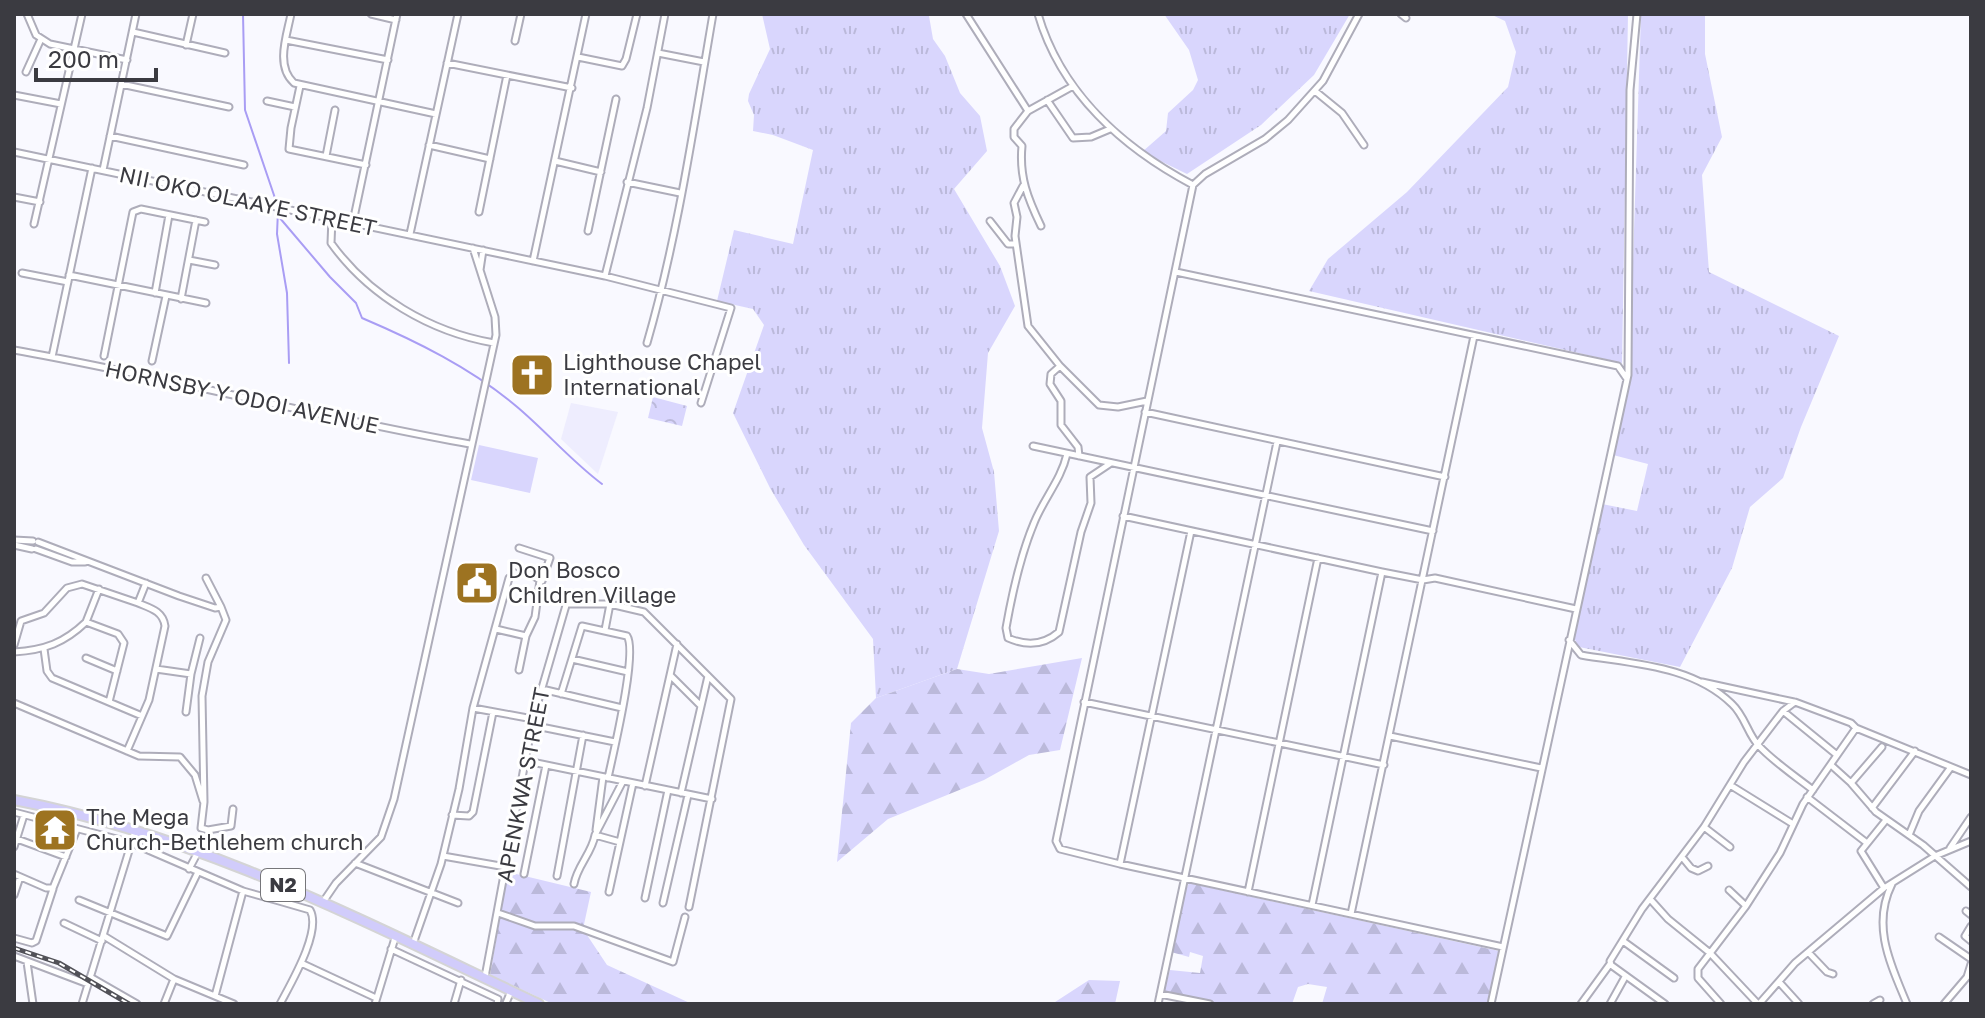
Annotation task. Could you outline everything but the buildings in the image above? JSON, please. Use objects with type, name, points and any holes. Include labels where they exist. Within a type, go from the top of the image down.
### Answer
[{"type":"highway","name":"N2","points":[[14,800],[135,830],[199,851],[285,885],[539,1004]]},
{"type":"street","points":[[27,14],[31,28],[41,39],[74,50],[127,60]]},
{"type":"street","points":[[34,224],[82,14]]},
{"type":"street","points":[[103,170],[136,14]]},
{"type":"street","points":[[186,45],[193,14]]},
{"type":"street","points":[[291,14],[283,59],[288,77],[300,86],[436,114]]},
{"type":"street","points":[[353,222],[396,17],[371,14]]},
{"type":"street","points":[[410,234],[458,14]]},
{"type":"street","points":[[515,41],[521,14]]},
{"type":"street","points":[[533,261],[586,14]]},
{"type":"street","points":[[578,57],[622,66],[637,14]]},
{"type":"street","points":[[605,276],[665,14]]},
{"type":"street","points":[[647,343],[665,283],[713,14]]},
{"type":"street","points":[[966,14],[1028,111]]},
{"type":"street","points":[[1038,14],[1052,50],[1073,86],[1110,129],[1142,154],[1193,185]]},
{"type":"street","points":[[1359,14],[1332,67],[1288,120],[1266,138],[1205,174],[1193,185],[1056,841],[1060,849],[1120,864],[1503,947]]},
{"type":"street","points":[[1491,1004],[1627,379],[1630,90],[1637,14]]},
{"type":"street","points":[[132,32],[225,53]]},
{"type":"street","points":[[26,72],[41,39]]},
{"type":"street","points":[[286,40],[388,60]]},
{"type":"street","points":[[658,53],[704,62]]},
{"type":"street","points":[[447,63],[572,88]]},
{"type":"street","points":[[479,212],[507,75]]},
{"type":"street","points":[[121,84],[229,107]]},
{"type":"street","points":[[300,86],[289,149],[366,165]]},
{"type":"street","points":[[1041,226],[1023,186],[1022,146],[1014,134],[1017,124],[1028,111],[1073,86]]},
{"type":"street","points":[[1315,91],[1342,113],[1364,145]]},
{"type":"street","points":[[14,95],[61,104]]},
{"type":"street","points":[[588,231],[616,99]]},
{"type":"street","points":[[1047,100],[1073,138],[1091,137],[1110,129]]},
{"type":"street","points":[[267,101],[295,107]]},
{"type":"street","points":[[325,156],[335,110]]},
{"type":"street","points":[[110,136],[244,165]]},
{"type":"street","points":[[429,145],[490,159]]},
{"type":"street","name":"NII OKO OLAAYE STREET","points":[[14,152],[605,276],[731,308],[701,403]]},
{"type":"street","points":[[555,161],[601,172]]},
{"type":"street","points":[[52,357],[92,168]]},
{"type":"street","points":[[627,182],[680,193]]},
{"type":"street","points":[[1023,186],[1014,203],[1017,217],[1015,244],[1028,326],[1060,366],[1099,405],[1118,407],[1147,401]]},
{"type":"street","points":[[14,197],[40,202]]},
{"type":"street","points":[[104,356],[133,212],[141,209],[205,222]]},
{"type":"street","points":[[155,293],[169,215]]},
{"type":"street","points":[[332,218],[331,243],[373,290],[460,336],[494,343]]},
{"type":"street","points":[[181,299],[196,220]]},
{"type":"street","points":[[990,221],[1001,238],[1008,244],[1015,244]]},
{"type":"street","points":[[322,903],[381,837],[394,799],[494,343],[495,317],[473,248]]},
{"type":"street","points":[[480,271],[483,250]]},
{"type":"street","points":[[189,260],[215,265]]},
{"type":"street","points":[[1176,272],[1618,366],[1627,379]]},
{"type":"street","points":[[22,273],[68,282]]},
{"type":"street","points":[[69,275],[206,303]]},
{"type":"street","points":[[152,361],[166,296]]},
{"type":"street","points":[[1351,914],[1474,336]]},
{"type":"street","name":"HORNSBY Y ODOI AVENUE","points":[[14,350],[316,415],[470,444]]},
{"type":"street","points":[[1060,366],[1051,374],[1050,384],[1061,401],[1061,425],[1078,447],[1079,456]]},
{"type":"street","points":[[1145,412],[1445,477]]},
{"type":"street","points":[[1158,1004],[1277,442]]},
{"type":"street","points":[[1033,446],[1433,531]]},
{"type":"street","points":[[1067,454],[1057,483],[1036,519],[1025,549],[1006,628],[1008,638],[1017,642],[1041,643],[1059,632],[1081,532],[1091,503],[1090,477],[1111,463]]},
{"type":"street","points":[[1123,516],[1382,572],[1423,580],[1435,578],[1576,609]]},
{"type":"street","points":[[1120,864],[1191,531]]},
{"type":"street","points":[[14,542],[50,549],[72,562],[86,562],[215,608],[221,607]]},
{"type":"street","points":[[519,548],[550,558],[519,670]]},
{"type":"street","points":[[1248,892],[1318,558]]},
{"type":"street","points":[[515,565],[537,576],[541,582]]},
{"type":"street","points":[[1312,905],[1382,572]]},
{"type":"street","points":[[206,578],[226,620],[208,662],[202,696],[204,803],[201,828],[208,830],[231,826],[233,809]]},
{"type":"street","points":[[412,945],[443,856],[473,708],[509,578]]},
{"type":"street","points":[[138,603],[146,583]]},
{"type":"street","points":[[14,645],[21,621],[44,613],[67,588],[82,584],[159,613],[164,618],[165,626],[149,700],[127,751]]},
{"type":"street","points":[[14,652],[44,649],[70,637],[86,622],[99,589]]},
{"type":"street","name":"APENKWA STREET","points":[[485,977],[533,719],[569,595]]},
{"type":"street","points":[[567,604],[610,604],[644,612],[731,699],[689,907]]},
{"type":"street","points":[[605,630],[610,604]]},
{"type":"street","points":[[86,622],[121,638],[123,648],[109,702]]},
{"type":"street","points":[[561,694],[582,626],[621,633],[631,641],[622,708],[593,846],[579,868],[574,884]]},
{"type":"street","points":[[496,629],[526,636]]},
{"type":"street","points":[[186,712],[200,638]]},
{"type":"street","points":[[1569,640],[1581,655],[1636,665],[1652,664],[1700,682],[1795,702],[1971,775]]},
{"type":"street","points":[[645,786],[677,644]]},
{"type":"street","points":[[44,649],[47,671],[52,678],[142,716]]},
{"type":"street","points":[[86,658],[117,671]]},
{"type":"street","points":[[572,659],[628,672]]},
{"type":"street","points":[[156,669],[191,674]]},
{"type":"street","points":[[670,675],[700,705]]},
{"type":"street","points":[[663,903],[708,675]]},
{"type":"street","points":[[1700,682],[1732,704],[1757,745],[1813,790]]},
{"type":"street","points":[[546,690],[622,708]]},
{"type":"street","points":[[1084,702],[1384,765]]},
{"type":"street","points":[[1581,1004],[1757,745],[1783,711],[1795,702]]},
{"type":"street","points":[[14,703],[139,756],[180,757],[195,775],[204,803]]},
{"type":"street","points":[[473,708],[533,719]]},
{"type":"street","points":[[1783,711],[1837,755]]},
{"type":"street","points":[[452,815],[469,816],[473,812],[493,712]]},
{"type":"street","points":[[541,727],[615,742]]},
{"type":"street","points":[[1721,1004],[1697,974],[1746,906],[1780,853],[1807,797],[1856,728]]},
{"type":"street","points":[[557,876],[583,735]]},
{"type":"street","points":[[1390,736],[1541,768]]},
{"type":"street","points":[[1851,783],[1882,747]]},
{"type":"street","points":[[1872,808],[1915,751]]},
{"type":"street","points":[[527,761],[712,799]]},
{"type":"street","points":[[524,874],[546,765]]},
{"type":"street","points":[[1831,765],[1872,808],[1971,887]]},
{"type":"street","points":[[1909,835],[1919,811],[1951,767]]},
{"type":"street","points":[[595,835],[623,781]]},
{"type":"street","points":[[609,892],[633,783]]},
{"type":"street","points":[[1730,785],[1793,824]]},
{"type":"street","points":[[645,898],[668,790]]},
{"type":"street","points":[[1807,797],[1867,843]]},
{"type":"street","points":[[14,812],[132,843],[243,891],[312,912],[308,944],[280,1004]]},
{"type":"street","points":[[14,847],[24,815]]},
{"type":"street","points":[[14,938],[32,943],[36,941],[66,857],[76,815]]},
{"type":"street","points":[[1949,848],[1971,817]]},
{"type":"street","points":[[1884,888],[1861,852],[1886,820]]},
{"type":"street","points":[[1704,827],[1730,847]]},
{"type":"street","points":[[82,1004],[135,830]]},
{"type":"street","points":[[595,835],[620,842]]},
{"type":"street","points":[[17,839],[66,857]]},
{"type":"street","points":[[1650,899],[1668,919],[1710,953],[1758,1004],[1808,952],[1884,888],[1949,848],[1971,841]]},
{"type":"street","points":[[189,869],[199,851]]},
{"type":"street","points":[[443,856],[506,867]]},
{"type":"street","points":[[1682,857],[1698,871],[1708,866]]},
{"type":"street","points":[[355,863],[458,903]]},
{"type":"street","points":[[79,900],[167,936],[198,872]]},
{"type":"street","points":[[14,895],[17,876],[53,888]]},
{"type":"street","points":[[1892,884],[1886,898],[1883,945],[1907,1004]]},
{"type":"street","points":[[279,901],[285,885]]},
{"type":"street","points":[[1729,890],[1746,906]]},
{"type":"street","points":[[215,996],[243,891]]},
{"type":"street","points":[[498,913],[535,926],[574,926],[673,962],[685,917]]},
{"type":"street","points":[[64,923],[103,939],[174,979],[234,1004]]},
{"type":"street","points":[[1971,926],[1965,936],[1971,941]]},
{"type":"street","points":[[1939,937],[1971,966],[1944,1004]]},
{"type":"street","points":[[301,963],[376,1002],[395,938]]},
{"type":"street","points":[[1623,941],[1674,978]]},
{"type":"street","points":[[391,949],[461,980],[498,1001],[507,1003],[511,991]]},
{"type":"street","points":[[1808,952],[1827,972],[1833,974]]},
{"type":"street","points":[[14,956],[89,980],[137,1004]]},
{"type":"street","points":[[27,961],[33,1004]]},
{"type":"street","points":[[1610,964],[1665,1004]]},
{"type":"street","points":[[1610,1004],[1625,977]]},
{"type":"street","points":[[164,1004],[174,979]]},
{"type":"street","points":[[454,1004],[461,980]]},
{"type":"street","points":[[1780,983],[1799,1004]]},
{"type":"street","points":[[1160,994],[1210,1004]]},
{"type":"street","points":[[1873,1004],[1880,1000]]},
{"type":"shaded area","points":[[571,403],[618,412],[598,474],[561,439]]},
{"type":"green space","points":[[762,14],[931,14],[933,39],[945,56],[960,93],[980,116],[987,151],[954,189],[1000,266],[1015,306],[988,353],[982,428],[994,472],[999,531],[957,669],[876,698],[873,639],[804,545],[770,488],[733,413],[764,325],[753,309],[717,301],[734,230],[793,244],[813,150],[753,131],[754,115],[748,101],[749,94],[770,49]]},
{"type":"green space","points":[[1164,14],[1350,14],[1314,75],[1261,125],[1187,174],[1142,152],[1166,131],[1168,113],[1193,90],[1198,80],[1189,50]]},
{"type":"green space","points":[[1490,14],[1628,14],[1622,363],[1309,291],[1328,259],[1407,192],[1508,87],[1516,52],[1505,21]]},
{"type":"green space","points":[[1641,14],[1705,14],[1705,54],[1722,137],[1702,175],[1709,272],[1839,336],[1783,478],[1750,507],[1732,568],[1680,667],[1579,647],[1574,638],[1602,504],[1637,511],[1648,464],[1613,455],[1629,385]]},
{"type":"green space","points":[[653,397],[687,406],[682,426],[648,418]]},
{"type":"green space","points":[[479,445],[538,458],[530,493],[471,480]]},
{"type":"green space","points":[[1082,658],[1060,750],[1029,755],[984,780],[888,819],[837,862],[851,723],[876,698],[957,669],[989,674]]},
{"type":"green space","points":[[508,872],[591,892],[583,929],[607,965],[692,1004],[553,1004],[490,975]]},
{"type":"green space","points":[[1189,883],[1499,951],[1488,1004],[1322,1004],[1327,987],[1308,984],[1298,987],[1292,1004],[1220,1004],[1164,992],[1170,970],[1200,973],[1203,956],[1190,952],[1189,957],[1171,952],[1183,896]]},
{"type":"green space","points":[[1089,980],[1120,981],[1115,1004],[1052,1004]]},
{"type":"waterway","points":[[243,14],[245,110],[277,204]]},
{"type":"waterway","points":[[278,210],[277,234],[287,293],[289,363]]},
{"type":"waterway","points":[[279,217],[356,303],[362,318],[423,346],[481,379],[538,425],[602,484]]},
{"type":"railway","points":[[14,948],[59,963],[129,1004]]},
{"type":"place","name":"Lighthouse Chapel International","points":[[532,375]]},
{"type":"place","name":"Don Bosco Children Village","points":[[477,583]]},
{"type":"place","name":"The Mega Church-Bethlehem church","points":[[55,830]]}]
